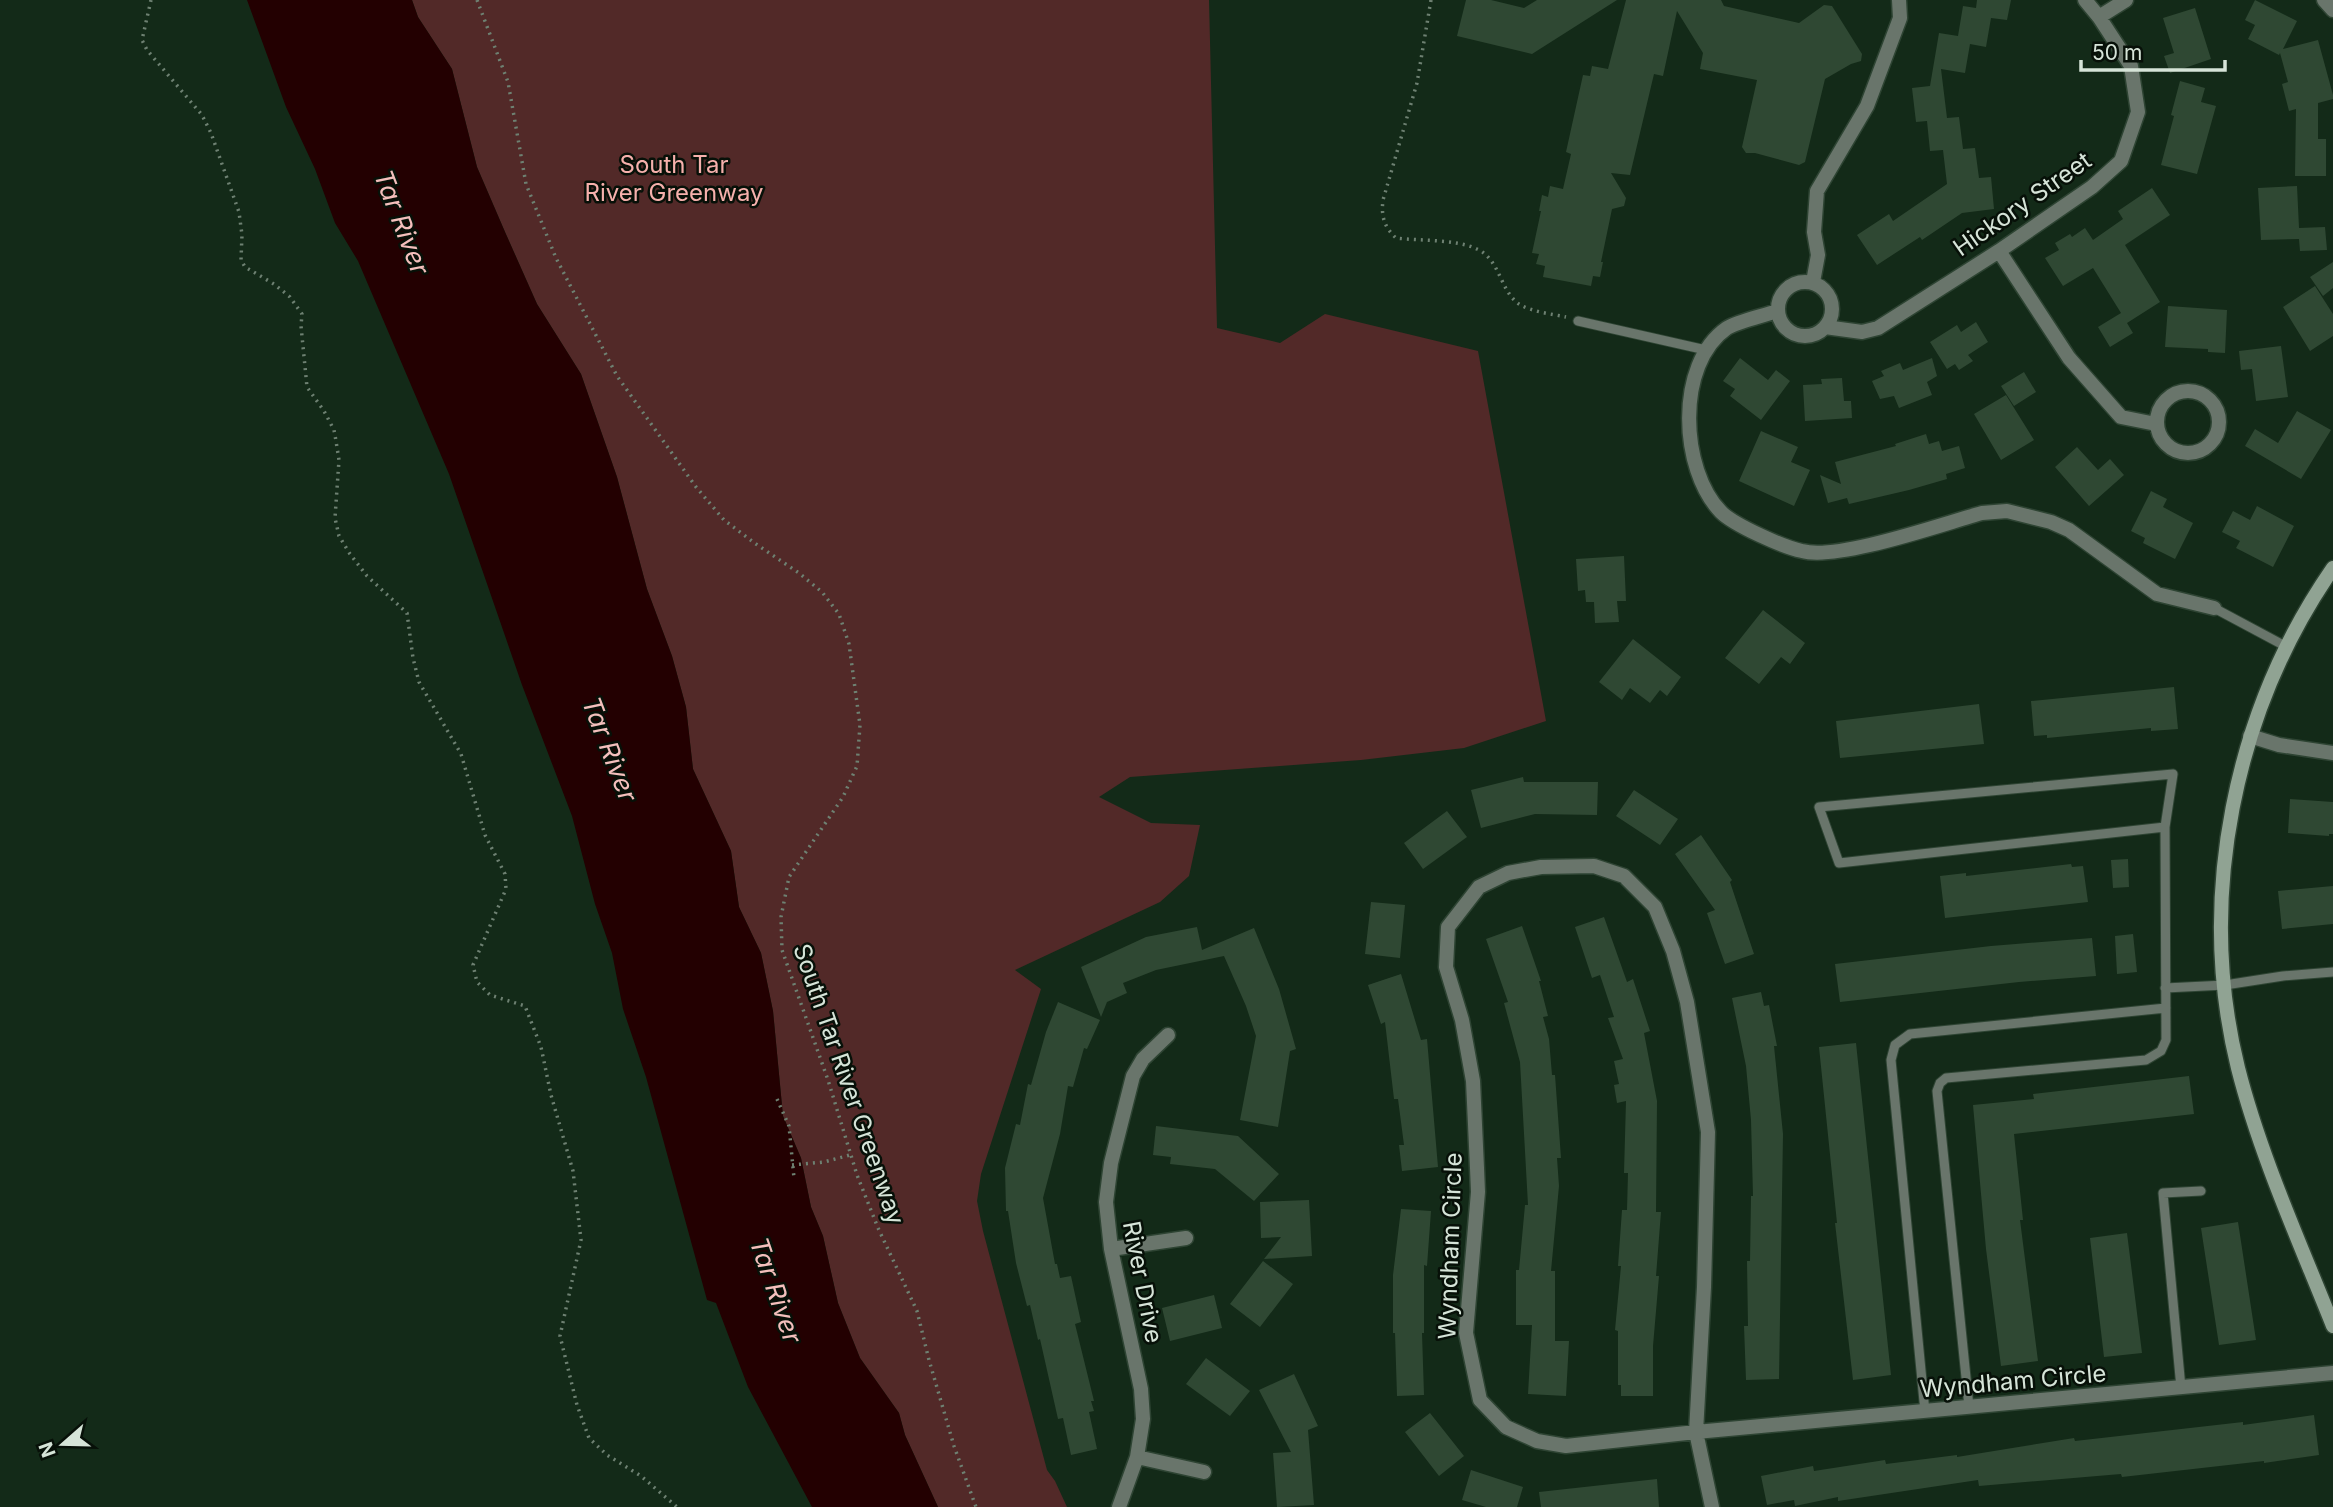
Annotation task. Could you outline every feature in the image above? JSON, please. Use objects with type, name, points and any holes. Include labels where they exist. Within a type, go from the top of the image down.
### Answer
[{"type":"street","points":[[1812,282],[1818,255],[1814,232],[1817,191],[1867,106],[1900,18],[1899,0]]},
{"type":"street","name":"Hickory Street","points":[[1777,311],[1785,329],[1801,337],[1820,333],[1825,327],[1861,332],[1878,328],[1999,251],[2092,187],[2120,161],[2138,112],[2131,66],[2085,0]]},
{"type":"street","points":[[2099,18],[2126,0]]},
{"type":"street","points":[[2324,0],[2333,10]]},
{"type":"street","points":[[1999,251],[2069,358],[2122,417],[2157,424]]},
{"type":"street","points":[[1825,327],[1832,319],[1831,299],[1824,289],[1812,282],[1799,282],[1787,288],[1780,298],[1777,311],[1728,328],[1706,350],[1693,380],[1689,402],[1692,448],[1709,496],[1722,513],[1740,525],[1802,552],[1829,553],[1982,513],[2007,511],[2069,530],[2157,594],[2214,608]]},
{"type":"street","points":[[2186,389],[2202,393],[2215,404],[2220,419],[2217,436],[2206,448],[2191,454],[2175,450],[2162,440],[2157,424],[2160,407],[2171,395],[2186,389]]},
{"type":"street","points":[[2333,568],[2287,647],[2263,699],[2250,736],[2236,786],[2225,859],[2221,933],[2230,1029],[2247,1101],[2333,1326]]},
{"type":"street","points":[[2250,736],[2279,745],[2333,752]]},
{"type":"street","name":"Wyndham Circle","points":[[1696,1432],[1707,1132],[1687,1002],[1673,951],[1655,907],[1624,876],[1594,866],[1541,867],[1508,873],[1479,887],[1448,928],[1446,967],[1462,1020],[1473,1081],[1478,1192],[1466,1333],[1480,1400],[1506,1427],[1537,1441],[1566,1447],[1696,1432],[2333,1373]]},
{"type":"street","name":"River Drive","points":[[1119,1507],[1137,1457],[1143,1419],[1141,1389],[1111,1250],[1106,1202],[1111,1163],[1133,1076],[1143,1059],[1168,1035]]},
{"type":"street","points":[[1111,1250],[1186,1238]]},
{"type":"street","points":[[1696,1432],[1712,1507]]},
{"type":"street","points":[[1137,1457],[1204,1472]]},
{"type":"lane","points":[[1578,320],[1706,350]]},
{"type":"lane","points":[[2214,608],[2287,647]]},
{"type":"lane","points":[[1969,1407],[1937,1091],[1946,1078],[2146,1060],[2161,1051],[2166,1040],[2165,827],[2174,774],[1819,807],[1839,863],[2165,827]]},
{"type":"lane","points":[[2165,988],[2225,985],[2333,972]]},
{"type":"lane","points":[[1925,1412],[1891,1060],[1895,1045],[1910,1034],[2166,1009]]},
{"type":"lane","points":[[2180,1388],[2163,1194],[2201,1191]]},
{"type":"path","points":[[151,0],[142,40],[147,50],[202,115],[211,133],[239,212],[241,260],[245,267],[290,297],[302,314],[301,335],[307,387],[324,411],[334,430],[336,441],[339,460],[335,518],[339,536],[368,576],[407,613],[419,682],[461,754],[485,835],[505,874],[506,889],[473,965],[477,982],[490,995],[525,1006],[531,1018],[573,1171],[582,1240],[560,1336],[577,1405],[589,1438],[607,1455],[641,1476],[677,1507]]},
{"type":"path","name":"South Tar River Greenway","points":[[477,0],[508,82],[526,184],[556,258],[617,376],[688,477],[724,520],[822,592],[839,614],[849,644],[860,725],[858,766],[844,797],[789,877],[781,917],[782,950],[828,1080],[850,1155],[878,1228],[917,1311],[929,1360],[975,1507]]},
{"type":"path","points":[[1431,0],[1418,83],[1383,200],[1381,211],[1384,222],[1396,238],[1457,244],[1478,249],[1491,260],[1517,303],[1578,320]]},
{"type":"path","points":[[777,1098],[789,1126],[794,1178]]},
{"type":"path","points":[[792,1165],[811,1164],[850,1155]]},
{"type":"green space","points":[[412,0],[1209,0],[1217,328],[1280,343],[1325,314],[1478,351],[1546,721],[1464,748],[1361,760],[1130,777],[1099,797],[1151,823],[1200,825],[1189,876],[1160,902],[1015,970],[1041,989],[981,1174],[977,1201],[1047,1470],[1067,1507],[938,1507],[905,1435],[899,1413],[860,1358],[838,1303],[823,1236],[811,1207],[801,1158],[783,1116],[773,1011],[761,953],[739,907],[731,851],[693,769],[686,707],[672,656],[647,589],[617,477],[581,374],[537,304],[477,167],[452,69],[418,17]]},
{"type":"water","name":"Tar River","points":[[247,0],[412,0],[418,17],[452,69],[477,167],[537,304],[581,374],[617,477],[647,589],[672,656],[686,707],[693,769],[731,851],[739,907],[761,953],[773,1011],[783,1116],[801,1158],[811,1207],[823,1236],[838,1303],[860,1358],[899,1413],[905,1435],[938,1507],[812,1507],[748,1387],[716,1303],[707,1300],[646,1077],[623,1009],[612,953],[595,904],[572,816],[522,685],[449,474],[358,261],[335,223],[315,169],[286,107]]},
{"type":"building","points":[[1466,0],[1491,0],[1524,8],[1537,0],[1617,0],[1532,54],[1457,36]]},
{"type":"building","points":[[1626,0],[1721,0],[1724,6],[1799,23],[1824,5],[1832,6],[1862,54],[1861,61],[1825,79],[1805,162],[1799,165],[1746,153],[1742,147],[1757,80],[1700,69],[1703,53],[1677,11],[1663,76],[1654,74],[1630,175],[1611,173],[1626,198],[1624,206],[1612,209],[1600,277],[1593,276],[1591,286],[1543,277],[1545,266],[1536,264],[1539,254],[1532,253],[1542,195],[1548,197],[1550,186],[1563,189],[1571,154],[1566,152],[1583,75],[1590,76],[1592,66],[1608,69]]},
{"type":"building","points":[[1977,0],[2011,0],[2007,20],[1991,18],[1986,47],[1970,44],[1965,73],[1941,69],[1947,118],[1959,117],[1963,149],[1975,148],[1979,178],[1991,177],[1994,209],[1962,213],[1922,240],[1920,237],[1877,265],[1857,235],[1889,214],[1893,221],[1947,184],[1943,150],[1930,151],[1927,121],[1916,122],[1912,88],[1930,86],[1939,33],[1958,36],[1963,6],[1976,8]]},
{"type":"building","points":[[2255,0],[2297,21],[2283,49],[2318,40],[2333,95],[2333,99],[2318,103],[2318,139],[2326,139],[2326,176],[2295,176],[2296,109],[2289,111],[2282,84],[2288,82],[2280,53],[2279,55],[2248,39],[2255,25],[2245,20]]},
{"type":"building","points":[[2195,8],[2211,59],[2170,73],[2164,56],[2174,53],[2163,18]]},
{"type":"building","points":[[2180,81],[2205,88],[2201,102],[2216,106],[2197,174],[2161,165]]},
{"type":"building","points":[[2297,186],[2299,228],[2325,227],[2327,250],[2300,251],[2299,239],[2261,240],[2258,188]]},
{"type":"building","points":[[2152,188],[2170,215],[2125,245],[2160,302],[2127,323],[2133,333],[2110,347],[2098,327],[2121,313],[2093,268],[2063,286],[2045,258],[2059,250],[2055,243],[2070,234],[2072,237],[2085,228],[2093,240],[2123,219],[2118,211]]},
{"type":"building","points":[[2333,262],[2333,288],[2323,296],[2310,277]]},
{"type":"building","points":[[2315,286],[2333,314],[2333,336],[2310,351],[2283,307]]},
{"type":"building","points":[[2168,306],[2227,310],[2225,353],[2208,352],[2208,349],[2165,347]]},
{"type":"building","points":[[1976,322],[1988,342],[1968,355],[1973,361],[1959,370],[1955,364],[1947,369],[1930,342],[1957,325],[1961,332]]},
{"type":"building","points":[[2281,346],[2288,397],[2256,401],[2252,369],[2241,370],[2239,351]]},
{"type":"building","points":[[1740,358],[1768,380],[1776,370],[1790,381],[1761,420],[1730,396],[1735,389],[1723,381]]},
{"type":"building","points":[[1932,358],[1937,376],[1927,382],[1932,395],[1899,408],[1894,396],[1880,399],[1872,381],[1884,376],[1881,371],[1900,363],[1903,370]]},
{"type":"building","points":[[2024,372],[2036,392],[2014,406],[2001,386]]},
{"type":"building","points":[[1842,378],[1844,401],[1851,401],[1852,418],[1805,421],[1803,385],[1822,384],[1821,379]]},
{"type":"building","points":[[2006,395],[2034,440],[2001,460],[1974,414]]},
{"type":"building","points":[[2297,411],[2331,430],[2301,479],[2245,446],[2255,429],[2278,443]]},
{"type":"building","points":[[1761,431],[1798,447],[1791,462],[1810,470],[1794,506],[1739,481]]},
{"type":"building","points":[[1926,434],[1929,444],[1939,441],[1942,451],[1959,446],[1965,468],[1946,474],[1947,479],[1909,490],[1849,504],[1847,498],[1828,503],[1820,475],[1841,484],[1835,462],[1896,446],[1895,444]]},
{"type":"building","points":[[2077,447],[2098,470],[2110,459],[2124,475],[2089,506],[2055,467]]},
{"type":"building","points":[[2151,491],[2167,499],[2163,507],[2193,523],[2175,559],[2143,543],[2145,538],[2131,531]]},
{"type":"building","points":[[2257,506],[2294,526],[2273,567],[2236,548],[2240,541],[2222,532],[2233,511],[2250,520]]},
{"type":"building","points":[[1624,556],[1626,601],[1617,601],[1619,622],[1595,623],[1594,602],[1586,602],[1585,590],[1578,591],[1576,559]]},
{"type":"building","points":[[1763,610],[1805,643],[1790,664],[1781,657],[1759,684],[1725,658]]},
{"type":"building","points":[[1633,639],[1681,677],[1667,696],[1660,690],[1650,703],[1630,688],[1622,700],[1599,682]]},
{"type":"building","points":[[2174,687],[2178,729],[2151,731],[2151,728],[2047,738],[2047,735],[2034,736],[2031,701]]},
{"type":"building","points":[[1979,704],[1984,744],[1840,758],[1836,721]]},
{"type":"building","points":[[1523,777],[1524,782],[1598,782],[1597,815],[1535,814],[1481,828],[1471,790]]},
{"type":"building","points":[[1634,790],[1678,819],[1660,845],[1616,816]]},
{"type":"building","points":[[2290,799],[2333,802],[2333,834],[2288,833]]},
{"type":"building","points":[[1447,811],[1467,837],[1423,869],[1404,843]]},
{"type":"building","points":[[1701,835],[1732,880],[1730,882],[1754,954],[1725,964],[1707,913],[1715,910],[1675,854]]},
{"type":"building","points":[[2128,859],[2129,887],[2113,888],[2111,860]]},
{"type":"building","points":[[2071,864],[2072,867],[2083,866],[2088,902],[1945,918],[1940,876],[1966,873],[1966,876]]},
{"type":"building","points":[[2333,886],[2333,924],[2282,929],[2278,891]]},
{"type":"building","points":[[1371,902],[1405,905],[1400,958],[1365,954]]},
{"type":"building","points":[[1604,917],[1627,982],[1633,979],[1650,1031],[1644,1033],[1657,1101],[1656,1212],[1661,1212],[1656,1276],[1659,1276],[1653,1346],[1653,1396],[1621,1396],[1621,1385],[1618,1385],[1618,1331],[1615,1330],[1621,1266],[1618,1266],[1622,1210],[1627,1210],[1628,1173],[1624,1173],[1626,1101],[1617,1103],[1614,1085],[1619,1084],[1614,1061],[1623,1059],[1608,1018],[1614,1017],[1600,975],[1592,978],[1575,927]]},
{"type":"building","points":[[1522,926],[1541,981],[1548,1016],[1543,1017],[1549,1039],[1552,1075],[1555,1075],[1561,1158],[1557,1158],[1559,1186],[1551,1271],[1555,1271],[1555,1341],[1569,1341],[1566,1396],[1528,1394],[1532,1325],[1516,1325],[1516,1270],[1519,1270],[1525,1205],[1528,1205],[1520,1062],[1504,1003],[1508,1002],[1486,939]]},
{"type":"building","points":[[1197,927],[1202,950],[1254,928],[1279,989],[1296,1049],[1290,1051],[1278,1127],[1240,1120],[1256,1036],[1224,956],[1156,970],[1123,983],[1127,993],[1107,1002],[1101,1017],[1081,967],[1146,937]]},
{"type":"building","points":[[2133,934],[2137,972],[2117,974],[2115,936]]},
{"type":"building","points":[[2092,938],[2096,976],[1840,1002],[1835,964],[1991,946]]},
{"type":"building","points":[[1401,974],[1421,1040],[1427,1039],[1438,1167],[1402,1171],[1399,1145],[1404,1145],[1398,1099],[1394,1099],[1385,1022],[1381,1024],[1368,985]]},
{"type":"building","points":[[1761,992],[1764,1006],[1769,1005],[1777,1046],[1774,1046],[1783,1134],[1779,1379],[1746,1380],[1744,1326],[1748,1326],[1747,1261],[1750,1261],[1753,1196],[1751,1120],[1746,1066],[1732,998]]},
{"type":"building","points":[[1058,1002],[1100,1020],[1087,1049],[1084,1048],[1073,1087],[1068,1086],[1060,1134],[1043,1198],[1060,1278],[1071,1276],[1081,1322],[1075,1324],[1094,1401],[1091,1401],[1094,1411],[1089,1412],[1097,1449],[1071,1455],[1063,1418],[1058,1419],[1030,1305],[1027,1306],[1006,1211],[1005,1168],[1016,1124],[1020,1125],[1028,1084],[1031,1085],[1046,1032]]},
{"type":"building","points":[[1856,1043],[1891,1375],[1853,1380],[1819,1047]]},
{"type":"building","points":[[2189,1076],[2194,1114],[2014,1134],[2023,1220],[2020,1220],[2038,1361],[2001,1366],[1986,1249],[1973,1105],[2034,1099],[2033,1094]]},
{"type":"building","points":[[1156,1126],[1238,1136],[1279,1174],[1254,1201],[1215,1169],[1170,1164],[1171,1157],[1153,1155]]},
{"type":"building","points":[[1309,1200],[1312,1256],[1264,1259],[1281,1237],[1261,1238],[1260,1202]]},
{"type":"building","points":[[1401,1209],[1431,1211],[1427,1266],[1424,1265],[1424,1395],[1397,1396],[1393,1275]]},
{"type":"building","points":[[2238,1222],[2256,1340],[2219,1345],[2201,1228]]},
{"type":"building","points":[[2127,1233],[2142,1353],[2104,1357],[2090,1238]]},
{"type":"building","points":[[1263,1261],[1293,1284],[1260,1327],[1230,1304]]},
{"type":"building","points":[[1214,1295],[1222,1328],[1170,1341],[1162,1308]]},
{"type":"building","points":[[1206,1358],[1250,1391],[1230,1416],[1186,1384]]},
{"type":"building","points":[[1294,1374],[1318,1426],[1308,1430],[1314,1505],[1277,1507],[1273,1453],[1291,1452],[1259,1390]]},
{"type":"building","points":[[1430,1413],[1464,1456],[1439,1476],[1405,1432]]},
{"type":"building","points":[[2314,1415],[2319,1455],[2264,1463],[2122,1477],[2121,1474],[1979,1486],[1978,1480],[1838,1501],[1838,1497],[1795,1506],[1794,1500],[1767,1505],[1761,1476],[1813,1466],[1814,1471],[1885,1460],[1886,1464],[1957,1457],[2074,1438],[2075,1441],[2243,1422],[2243,1425]]},
{"type":"building","points":[[1471,1470],[1523,1487],[1517,1507],[1486,1507],[1462,1500]]},
{"type":"building","points":[[1657,1479],[1659,1507],[1541,1507],[1539,1492]]}]
